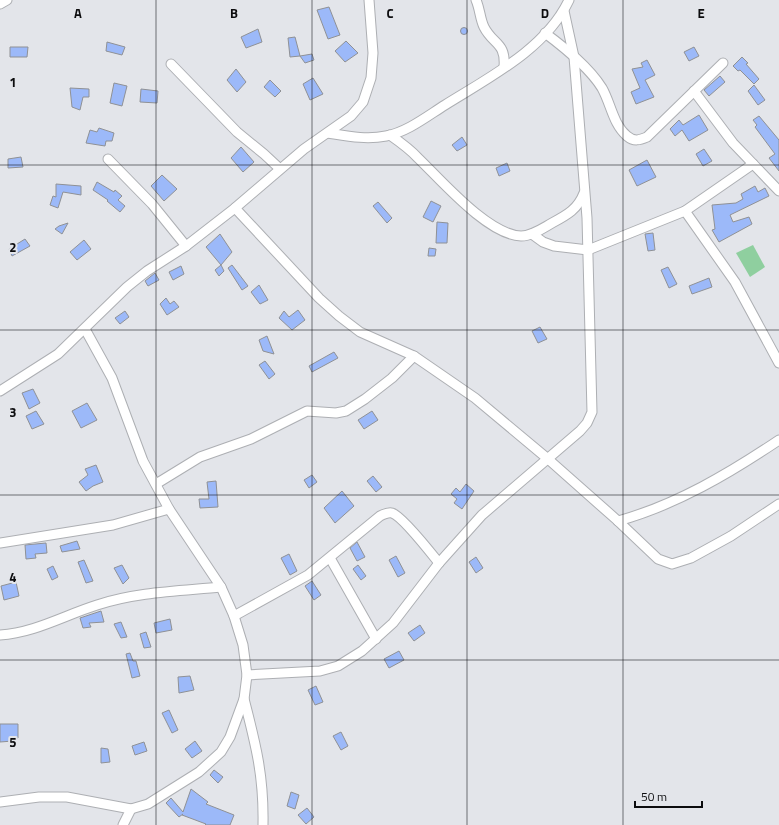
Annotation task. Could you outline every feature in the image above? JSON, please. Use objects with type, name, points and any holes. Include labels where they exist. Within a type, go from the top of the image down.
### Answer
[{"type":"street","points":[[0,4],[7,0]]},
{"type":"street","points":[[0,391],[58,354],[86,329],[127,287],[147,271],[186,246],[235,208],[279,168],[351,116],[363,102],[371,78],[372,53],[369,0]]},
{"type":"street","points":[[476,0],[484,27],[500,45],[503,52],[504,67]]},
{"type":"street","points":[[328,133],[368,138],[390,135],[407,129],[504,67],[530,47],[545,33],[564,11],[569,0]]},
{"type":"street","points":[[247,675],[320,671],[338,666],[376,639],[397,618],[439,563],[482,515],[580,431],[587,423],[592,412],[585,192],[574,57],[564,11]]},
{"type":"street","points":[[545,33],[574,57],[601,87],[620,129],[629,138],[638,141],[647,137],[723,63]]},
{"type":"street","points":[[171,64],[237,132],[279,168]]},
{"type":"street","points":[[694,91],[733,143],[779,191]]},
{"type":"street","points":[[390,135],[418,157],[445,187],[469,207],[491,224],[515,235],[522,236],[532,234],[573,211],[580,204],[585,192]]},
{"type":"street","points":[[108,159],[152,204],[186,246]]},
{"type":"street","points":[[532,234],[542,242],[554,246],[588,250],[685,211],[753,164]]},
{"type":"street","points":[[235,208],[319,298],[339,316],[360,332],[414,356],[475,398],[548,459],[618,521],[658,559],[672,564],[691,558],[731,536],[779,504]]},
{"type":"street","points":[[685,211],[734,282],[779,363]]},
{"type":"street","points":[[0,802],[39,797],[67,797],[132,809],[148,804],[212,762],[221,752],[230,737],[244,699],[247,675],[243,645],[234,616],[221,587],[168,509],[143,461],[112,378],[86,329]]},
{"type":"street","points":[[156,484],[200,457],[251,439],[307,412],[336,413],[346,411],[365,400],[392,378],[414,356]]},
{"type":"street","points":[[618,521],[666,505],[704,486],[779,440]]},
{"type":"street","points":[[0,543],[113,525],[168,509]]},
{"type":"street","points":[[234,616],[308,575],[380,516],[387,513],[394,514],[401,520],[439,563]]},
{"type":"street","points":[[330,558],[376,639]]},
{"type":"street","points":[[0,635],[32,629],[97,605],[120,599],[221,587]]},
{"type":"street","points":[[244,699],[257,747],[262,777],[264,825]]},
{"type":"street","points":[[123,825],[132,809]]},
{"type":"green space","points":[[753,245],[765,267],[750,277],[736,253]]},
{"type":"building","points":[[329,7],[340,35],[328,39],[317,10]]},
{"type":"building","points":[[464,27],[467,28],[467,34],[464,35],[461,34],[460,31],[461,28]]},
{"type":"building","points":[[258,29],[262,42],[246,48],[241,37]]},
{"type":"building","points":[[295,37],[300,56],[290,57],[288,38]]},
{"type":"building","points":[[346,41],[358,53],[345,62],[335,51]]},
{"type":"building","points":[[107,42],[125,47],[122,55],[106,51]]},
{"type":"building","points":[[10,47],[28,47],[27,57],[10,57]]},
{"type":"building","points":[[694,47],[699,56],[689,61],[684,52]]},
{"type":"building","points":[[312,54],[314,60],[305,63],[300,56]]},
{"type":"building","points":[[742,57],[759,79],[754,84],[740,70],[738,71],[733,66]]},
{"type":"building","points":[[647,60],[655,75],[645,80],[654,97],[636,104],[631,92],[640,88],[632,69],[643,67],[641,63]]},
{"type":"building","points":[[236,69],[246,82],[237,92],[227,80]]},
{"type":"building","points":[[720,76],[725,82],[709,96],[704,90]]},
{"type":"building","points":[[313,78],[323,94],[310,100],[303,84]]},
{"type":"building","points":[[270,80],[281,91],[275,97],[264,87]]},
{"type":"building","points":[[114,83],[127,86],[122,106],[110,103]]},
{"type":"building","points":[[754,85],[765,100],[758,105],[748,91]]},
{"type":"building","points":[[70,88],[89,89],[89,97],[83,97],[80,110],[72,107]]},
{"type":"building","points":[[141,89],[158,91],[157,103],[140,102]]},
{"type":"building","points":[[699,115],[708,130],[689,141],[682,130],[675,136],[670,129],[679,120],[683,125]]},
{"type":"building","points":[[759,116],[779,140],[779,171],[769,158],[775,154],[755,127],[757,125],[753,120]]},
{"type":"building","points":[[99,128],[114,133],[112,141],[106,141],[105,146],[86,143],[90,130],[97,132]]},
{"type":"building","points":[[462,137],[467,145],[457,151],[452,145]]},
{"type":"building","points":[[241,147],[254,162],[243,172],[231,158]]},
{"type":"building","points":[[704,149],[712,161],[703,166],[696,154]]},
{"type":"building","points":[[21,157],[23,167],[8,168],[8,159]]},
{"type":"building","points":[[647,160],[656,177],[637,186],[629,170]]},
{"type":"building","points":[[507,163],[510,171],[499,176],[496,168]]},
{"type":"building","points":[[162,175],[177,189],[164,201],[151,186]]},
{"type":"building","points":[[97,182],[114,192],[115,190],[122,196],[118,200],[125,206],[120,212],[107,201],[108,200],[93,190]]},
{"type":"building","points":[[56,184],[81,186],[81,195],[63,192],[58,208],[50,205],[53,196],[56,197]]},
{"type":"building","points":[[755,186],[758,192],[765,188],[769,196],[730,215],[733,222],[749,217],[752,224],[719,242],[712,230],[715,229],[712,205],[736,203],[743,199],[741,194]]},
{"type":"building","points":[[431,201],[441,206],[433,222],[423,217]]},
{"type":"building","points":[[378,202],[392,218],[387,223],[373,206]]},
{"type":"building","points":[[437,222],[448,223],[447,243],[436,243]]},
{"type":"building","points":[[68,223],[62,234],[55,229],[59,226]]},
{"type":"building","points":[[653,233],[655,250],[648,251],[645,234]]},
{"type":"building","points":[[220,234],[232,252],[221,265],[206,247]]},
{"type":"building","points":[[25,239],[30,246],[12,256],[9,249]]},
{"type":"building","points":[[84,240],[91,249],[77,260],[70,252]]},
{"type":"building","points":[[429,248],[436,249],[435,256],[428,256]]},
{"type":"building","points":[[221,265],[224,271],[219,276],[215,270]]},
{"type":"building","points":[[232,265],[248,286],[242,290],[228,268]]},
{"type":"building","points":[[181,266],[184,274],[173,280],[169,272]]},
{"type":"building","points":[[668,267],[677,284],[669,288],[661,270]]},
{"type":"building","points":[[155,273],[159,280],[148,286],[145,281]]},
{"type":"building","points":[[709,278],[712,287],[692,294],[689,286]]},
{"type":"building","points":[[259,285],[268,300],[260,304],[251,292]]},
{"type":"building","points":[[166,298],[170,304],[174,301],[179,307],[167,315],[160,304]]},
{"type":"building","points":[[298,310],[305,320],[292,330],[279,318],[284,311],[289,317]]},
{"type":"building","points":[[125,311],[129,317],[120,324],[115,318]]},
{"type":"building","points":[[540,327],[547,339],[538,343],[532,331]]},
{"type":"building","points":[[267,336],[274,354],[263,351],[259,340]]},
{"type":"building","points":[[334,352],[338,358],[312,372],[309,366]]},
{"type":"building","points":[[265,361],[275,374],[269,379],[259,365]]},
{"type":"building","points":[[33,389],[40,403],[29,409],[22,393]]},
{"type":"building","points":[[87,403],[97,420],[81,428],[72,411]]},
{"type":"building","points":[[36,411],[44,424],[32,429],[26,416]]},
{"type":"building","points":[[372,411],[378,420],[364,429],[358,420]]},
{"type":"building","points":[[96,465],[103,482],[86,491],[79,482],[88,475],[85,469]]},
{"type":"building","points":[[312,475],[317,482],[309,488],[304,480]]},
{"type":"building","points":[[373,476],[382,487],[376,492],[367,481]]},
{"type":"building","points":[[216,481],[218,507],[200,508],[199,499],[209,499],[207,482]]},
{"type":"building","points":[[466,484],[474,491],[462,509],[454,503],[457,499],[451,494],[456,488],[460,492]]},
{"type":"building","points":[[342,491],[354,506],[335,523],[324,508]]},
{"type":"building","points":[[77,541],[80,549],[62,552],[60,546]]},
{"type":"building","points":[[357,542],[365,557],[357,561],[350,548]]},
{"type":"building","points":[[46,543],[47,553],[35,554],[36,558],[26,559],[25,545]]},
{"type":"building","points":[[289,554],[297,571],[290,575],[281,558]]},
{"type":"building","points":[[396,556],[405,573],[398,577],[389,560]]},
{"type":"building","points":[[476,557],[483,568],[476,573],[469,562]]},
{"type":"building","points":[[84,560],[93,581],[86,583],[78,562]]},
{"type":"building","points":[[122,565],[129,578],[123,584],[114,568]]},
{"type":"building","points":[[358,565],[366,576],[361,580],[353,569]]},
{"type":"building","points":[[53,566],[58,577],[52,580],[47,569]]},
{"type":"building","points":[[312,581],[321,595],[314,600],[305,586]]},
{"type":"building","points":[[16,582],[19,596],[4,600],[1,586]]},
{"type":"building","points":[[101,611],[104,622],[89,623],[91,627],[83,628],[80,618]]},
{"type":"building","points":[[170,619],[172,630],[156,633],[154,623]]},
{"type":"building","points":[[121,622],[127,637],[121,638],[114,624]]},
{"type":"building","points":[[420,625],[425,633],[414,641],[408,633]]},
{"type":"building","points":[[146,632],[151,647],[144,648],[140,634]]},
{"type":"building","points":[[399,651],[404,660],[389,668],[384,659]]},
{"type":"building","points":[[130,653],[133,661],[136,661],[140,676],[132,678],[126,654]]},
{"type":"building","points":[[190,676],[194,690],[179,693],[178,677]]},
{"type":"building","points":[[316,686],[323,702],[315,705],[308,690]]},
{"type":"building","points":[[169,710],[178,730],[172,733],[162,713]]},
{"type":"building","points":[[0,724],[18,724],[18,738],[11,738],[13,741],[0,742]]},
{"type":"building","points":[[341,732],[348,746],[341,750],[333,736]]},
{"type":"building","points":[[195,741],[202,751],[192,758],[185,749]]},
{"type":"building","points":[[144,742],[147,751],[135,755],[132,746]]},
{"type":"building","points":[[101,748],[108,749],[110,762],[101,763]]},
{"type":"building","points":[[214,770],[223,777],[218,783],[210,775]]},
{"type":"building","points":[[191,789],[208,802],[206,804],[234,815],[230,825],[205,825],[206,824],[182,815],[183,814],[179,817],[166,803],[171,798],[183,812]]},
{"type":"building","points":[[291,792],[299,795],[295,809],[287,806]]},
{"type":"building","points":[[307,808],[314,817],[306,824],[298,815]]}]
